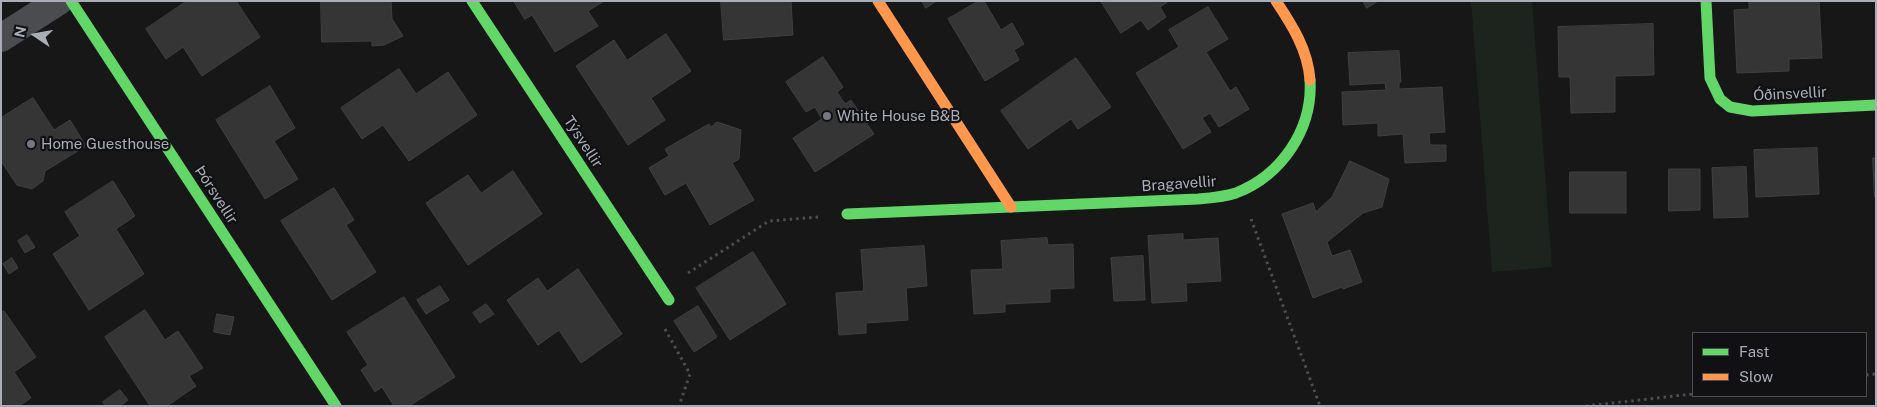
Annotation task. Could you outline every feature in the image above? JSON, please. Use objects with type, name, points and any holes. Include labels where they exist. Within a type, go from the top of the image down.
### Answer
[{"type":"street","points":[[1,38],[59,1]]},
{"type":"street","name":"Þórsvellir","points":[[71,1],[336,406]]},
{"type":"street","name":"Týsvellir","points":[[472,1],[669,300]]},
{"type":"street","points":[[878,1],[1011,207]]},
{"type":"street","name":"Bragavellir","points":[[847,214],[1220,197],[1241,191],[1261,181],[1278,167],[1292,150],[1303,130],[1309,109],[1310,75],[1304,49],[1276,1]]},
{"type":"street","name":"Óðinsvellir","points":[[1706,1],[1712,88],[1718,98],[1728,106],[1740,111],[1752,111],[1876,105]]},
{"type":"path","points":[[1241,191],[1320,406]]},
{"type":"path","points":[[662,289],[769,221],[847,214]]},
{"type":"path","points":[[669,300],[658,316],[690,374],[679,406]]},
{"type":"path","points":[[1586,406],[1692,394]]},
{"type":"shaded area","points":[[1471,1],[1532,1],[1552,267],[1492,272]]},
{"type":"building","points":[[187,1],[236,1],[260,37],[202,76],[183,47],[166,59],[146,29]]},
{"type":"building","points":[[321,1],[391,1],[392,19],[403,36],[384,45],[372,46],[372,41],[322,42]]},
{"type":"building","points":[[514,1],[604,1],[588,11],[598,26],[555,52],[532,15],[525,19]]},
{"type":"building","points":[[721,1],[791,1],[793,35],[724,40]]},
{"type":"building","points":[[922,1],[936,1],[926,8]]},
{"type":"building","points":[[979,1],[984,1],[1001,30],[1012,23],[1024,44],[1014,50],[1019,60],[985,81],[948,19]]},
{"type":"building","points":[[1101,1],[1169,1],[1160,7],[1166,17],[1148,30],[1141,20],[1121,33]]},
{"type":"building","points":[[1363,1],[1378,1],[1367,8]]},
{"type":"building","points":[[1749,1],[1819,1],[1822,58],[1789,59],[1789,71],[1737,73],[1734,10],[1749,9]]},
{"type":"building","points":[[1208,7],[1228,39],[1206,52],[1230,91],[1236,87],[1249,109],[1219,127],[1210,113],[1202,118],[1211,132],[1183,149],[1136,73],[1179,47],[1169,30]]},
{"type":"building","points":[[1653,24],[1654,75],[1615,76],[1615,112],[1571,113],[1570,77],[1559,77],[1558,27]]},
{"type":"building","points":[[666,34],[691,71],[651,98],[665,120],[628,145],[576,66],[614,40],[627,60]]},
{"type":"building","points":[[1399,51],[1401,82],[1399,82],[1399,89],[1442,87],[1445,132],[1429,133],[1430,145],[1446,145],[1446,161],[1405,163],[1403,134],[1378,136],[1378,123],[1343,125],[1342,92],[1386,90],[1385,83],[1350,85],[1348,53]]},
{"type":"building","points":[[823,57],[843,87],[837,92],[845,104],[851,100],[874,134],[815,172],[793,138],[822,119],[815,107],[806,112],[786,82]]},
{"type":"building","points":[[1076,58],[1111,107],[1078,129],[1071,119],[1028,149],[1001,111]]},
{"type":"building","points":[[399,69],[416,94],[448,72],[477,115],[409,161],[383,125],[362,139],[341,108]]},
{"type":"building","points":[[270,86],[295,128],[274,141],[298,179],[265,199],[216,120]]},
{"type":"building","points":[[33,98],[54,130],[70,120],[86,146],[45,171],[43,181],[32,189],[17,185],[1,161],[1,118]]},
{"type":"building","points":[[717,122],[741,130],[739,159],[732,163],[754,200],[710,225],[686,183],[665,195],[649,168],[669,156],[665,149],[709,124],[711,127]]},
{"type":"building","points":[[1817,148],[1819,194],[1756,197],[1754,150]]},
{"type":"building","points":[[1873,158],[1876,158],[1876,197],[1875,197]]},
{"type":"building","points":[[1350,161],[1389,179],[1382,207],[1363,213],[1327,242],[1332,256],[1350,250],[1362,282],[1313,298],[1282,214],[1313,203],[1316,212],[1332,197]]},
{"type":"building","points":[[1746,167],[1748,217],[1714,218],[1712,168]]},
{"type":"building","points":[[1669,169],[1700,169],[1700,210],[1669,211]]},
{"type":"building","points":[[513,171],[542,214],[468,265],[426,203],[468,175],[481,193]]},
{"type":"building","points":[[1570,172],[1626,172],[1626,213],[1570,213]]},
{"type":"building","points":[[113,181],[135,216],[116,229],[144,274],[89,310],[53,254],[80,236],[65,212]]},
{"type":"building","points":[[334,188],[354,220],[346,225],[376,272],[332,300],[281,221]]},
{"type":"building","points":[[1183,234],[1183,240],[1218,238],[1221,281],[1186,283],[1187,301],[1152,303],[1148,236]]},
{"type":"building","points":[[27,235],[35,247],[25,253],[18,241]]},
{"type":"building","points":[[1047,238],[1048,245],[1073,244],[1074,288],[1050,289],[1050,302],[1005,304],[1005,312],[974,314],[971,270],[1003,269],[1001,241]]},
{"type":"building","points":[[924,246],[927,286],[906,288],[908,320],[866,323],[866,333],[839,335],[836,293],[864,291],[861,250]]},
{"type":"building","points":[[753,252],[786,304],[730,340],[696,288]]},
{"type":"building","points":[[1143,256],[1145,300],[1114,301],[1111,258]]},
{"type":"building","points":[[12,258],[18,268],[9,274],[3,264]]},
{"type":"building","points":[[578,269],[622,334],[581,363],[559,330],[538,345],[507,300],[538,278],[547,291]]},
{"type":"building","points":[[440,286],[449,300],[426,314],[417,300]]},
{"type":"building","points":[[404,297],[455,377],[409,406],[394,406],[382,387],[375,392],[361,370],[368,365],[347,332]]},
{"type":"building","points":[[486,304],[494,314],[480,323],[473,313]]},
{"type":"building","points":[[698,306],[717,337],[694,352],[674,321]]},
{"type":"building","points":[[145,310],[165,340],[178,331],[203,368],[189,376],[196,386],[167,406],[150,406],[105,337]]},
{"type":"building","points":[[4,311],[36,357],[14,372],[31,398],[19,406],[1,406],[1,313]]},
{"type":"building","points":[[217,314],[234,317],[230,335],[214,332]]},
{"type":"building","points":[[120,390],[128,400],[120,406],[105,406],[103,402]]},
{"type":"traffic: fast","points":[[71,1],[336,406]]},
{"type":"traffic: fast","points":[[472,1],[669,300]]},
{"type":"traffic: fast","points":[[1706,1],[1710,78],[1720,99],[1730,107],[1752,111],[1876,105]]},
{"type":"traffic: fast","points":[[847,214],[1198,199],[1236,193],[1253,185],[1267,175],[1291,148],[1300,133],[1306,116],[1310,98],[1310,80]]},
{"type":"traffic: slow","points":[[878,1],[1011,207]]},
{"type":"traffic: slow","points":[[1276,1],[1303,48],[1310,80]]},
{"type":"place","name":"White House B&B","points":[[827,116]]},
{"type":"place","name":"Home Guesthouse","points":[[31,144]]}]
